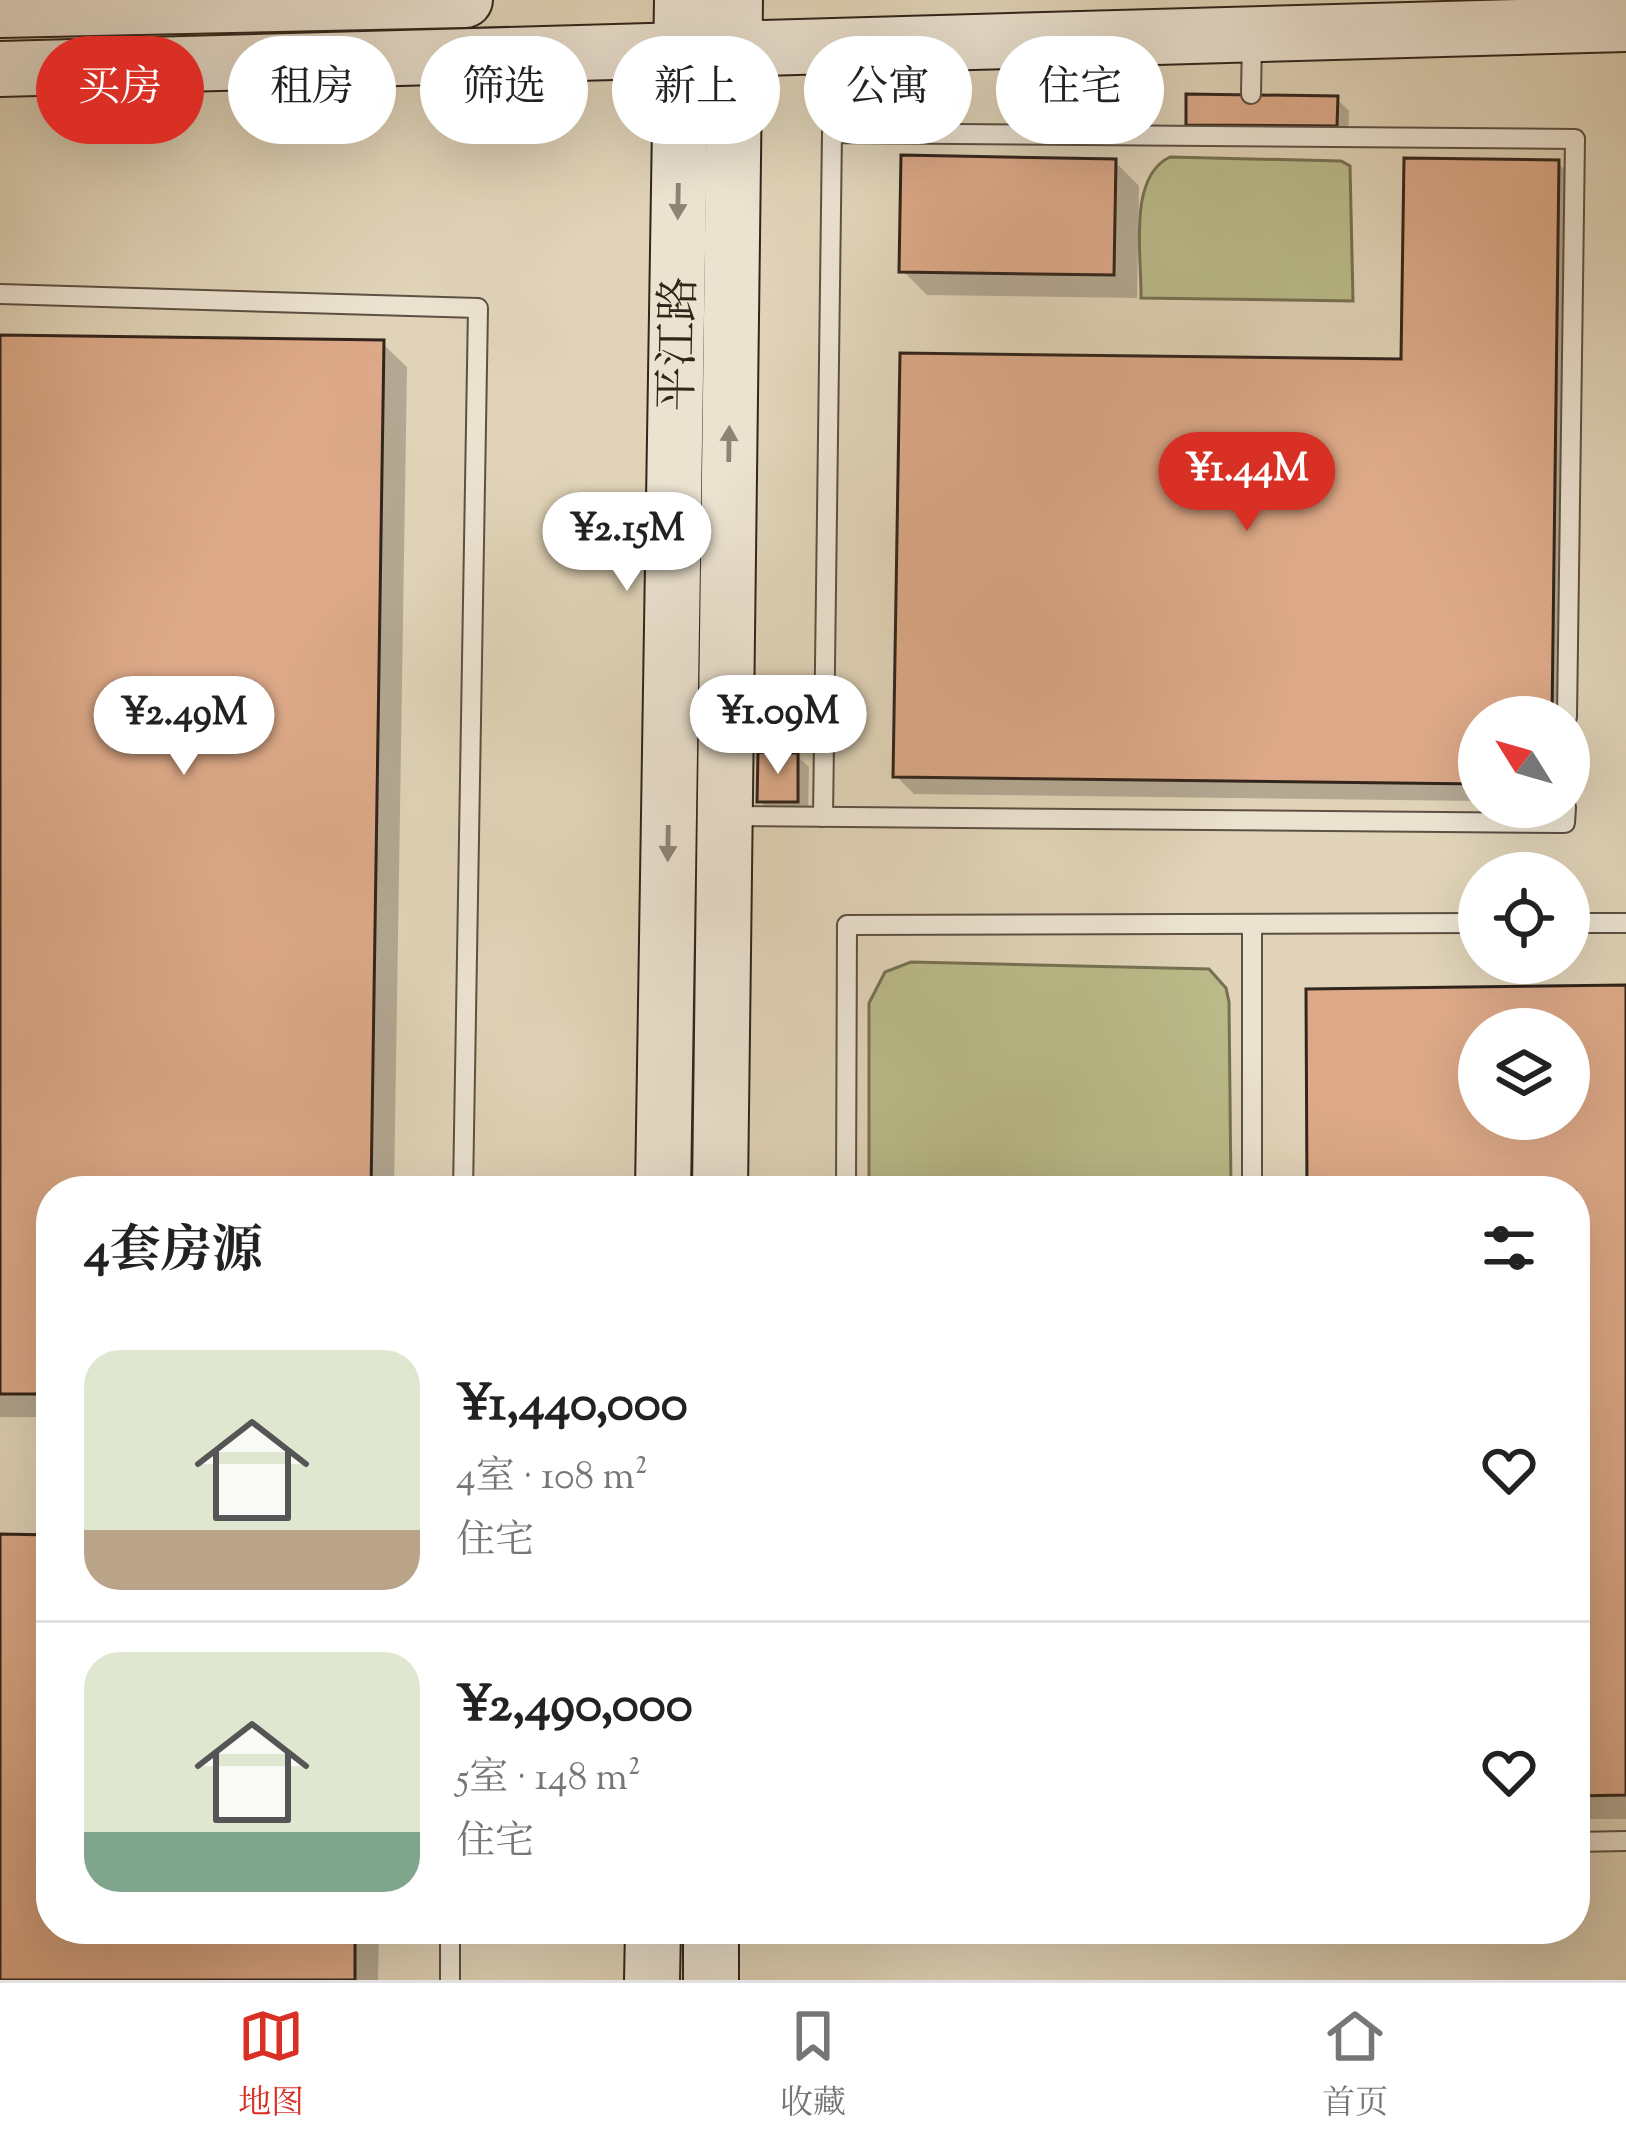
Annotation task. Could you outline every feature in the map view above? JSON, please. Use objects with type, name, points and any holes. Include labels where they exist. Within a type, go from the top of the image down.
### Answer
[{"type":"street","points":[[0,10],[465,0]]},
{"type":"street","points":[[0,69],[681,25],[1252,34],[1626,24]]},
{"type":"street","name":"平江路","points":[[663,1176],[681,25]]},
{"type":"street","name":"平江路","points":[[720,1176],[735,25]]},
{"type":"street","points":[[652,1980],[653,1944]]},
{"type":"street","points":[[711,1980],[712,1944]]},
{"type":"lane","points":[[1251,94],[1252,34]]},
{"type":"lane","points":[[823,817],[832,133],[1250,131],[1574,139],[1567,696]]},
{"type":"lane","points":[[0,294],[478,308],[463,1176]]},
{"type":"lane","points":[[725,816],[1458,822]]},
{"type":"lane","points":[[846,1176],[847,925],[1458,923]]},
{"type":"lane","points":[[1590,923],[1626,923]]},
{"type":"lane","points":[[1252,924],[1252,1176]]},
{"type":"lane","points":[[1590,1842],[1626,1841]]},
{"type":"lane","points":[[449,1980],[450,1944]]},
{"type":"green space","points":[[1170,157],[1341,161],[1350,166],[1353,301],[1141,298],[1142,200],[1156,167]]},
{"type":"green space","points":[[911,962],[1209,969],[1226,988],[1229,1002],[1231,1176],[869,1176],[869,1003],[885,972]]},
{"type":"building","points":[[1186,94],[1338,96],[1337,126],[1186,125]]},
{"type":"building","points":[[901,155],[1116,159],[1114,275],[899,272]]},
{"type":"building","points":[[1404,158],[1559,160],[1552,696],[1458,696],[1458,784],[893,777],[900,353],[1401,359]]},
{"type":"building","points":[[0,335],[384,340],[371,1176],[36,1176],[36,1394],[0,1394]]},
{"type":"building","points":[[758,752],[798,753],[798,802],[757,802]]},
{"type":"building","points":[[1626,985],[1626,1795],[1590,1796],[1590,1176],[1307,1176],[1306,989]]},
{"type":"building","points":[[0,1534],[36,1535],[36,1944],[355,1944],[355,1980],[0,1980]]}]
